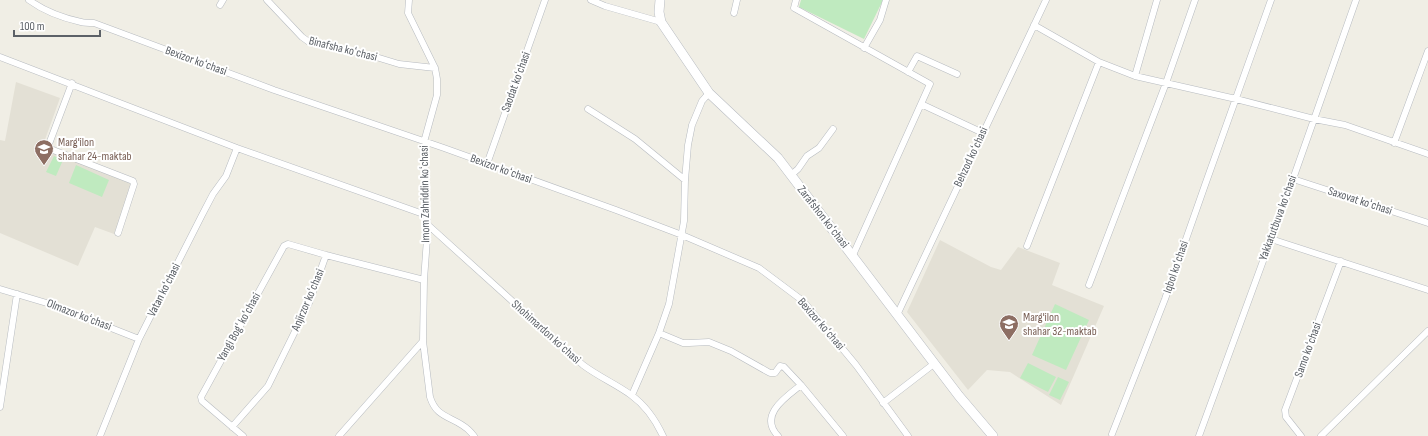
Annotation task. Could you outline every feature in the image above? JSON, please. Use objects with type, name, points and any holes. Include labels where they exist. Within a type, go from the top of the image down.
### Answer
[{"type":"main road","points":[[660,0],[659,12],[661,22]]},
{"type":"main road","name":"Zarafshon koʻchasi","points":[[661,22],[709,93],[778,158],[959,396],[993,436]]},
{"type":"street","name":"Bexizor koʻchasi","points":[[29,0],[54,13],[80,22],[94,23],[274,90],[487,164],[682,235],[759,268],[803,301],[856,365],[908,436]]},
{"type":"street","name":"Binafsha koʻchasi","points":[[267,0],[302,37],[309,42],[400,64],[435,68]]},
{"type":"street","name":"Imom Zahriddin koʻchasi","points":[[409,0],[408,13],[435,68],[437,79],[437,95],[424,142],[426,215],[428,225],[424,280],[423,341],[430,397],[432,404],[438,412],[463,425],[474,436]]},
{"type":"street","name":"Saodat koʻchasi","points":[[487,164],[545,0]]},
{"type":"street","points":[[591,0],[605,6],[661,22]]},
{"type":"street","points":[[734,13],[738,0]]},
{"type":"street","points":[[796,0],[794,8],[930,84],[853,255]]},
{"type":"street","points":[[864,48],[880,20],[886,0]]},
{"type":"street","name":"Behzod koʻchasi","points":[[897,315],[1046,0]]},
{"type":"street","points":[[1135,76],[1158,0]]},
{"type":"street","points":[[1089,284],[1166,83],[1195,0]]},
{"type":"street","name":"Iqbol koʻchasi","points":[[1112,434],[1165,299],[1271,0]]},
{"type":"street","name":"Yakkatutbuva koʻchasi","points":[[1199,436],[1293,179],[1356,0]]},
{"type":"street","points":[[1034,25],[1099,62],[1135,76],[1236,99],[1314,119],[1345,125],[1428,154]]},
{"type":"street","points":[[1394,143],[1428,51]]},
{"type":"street","points":[[908,72],[916,56],[957,74]]},
{"type":"street","points":[[0,57],[238,148],[426,215]]},
{"type":"street","points":[[1027,246],[1099,62]]},
{"type":"street","points":[[72,84],[49,144],[50,148],[133,181],[134,184],[118,233]]},
{"type":"street","points":[[632,395],[659,333],[669,304],[684,221],[688,144],[692,125],[702,102],[709,93]]},
{"type":"street","points":[[920,104],[983,133]]},
{"type":"street","points":[[588,109],[635,139],[685,180]]},
{"type":"street","points":[[791,175],[798,169],[807,156],[819,148],[833,129]]},
{"type":"street","name":"Vatan koʻchasi","points":[[100,436],[139,339],[205,210],[226,176],[238,148]]},
{"type":"street","name":"Saxovat koʻchasi","points":[[1293,179],[1428,223]]},
{"type":"street","name":"Shohimardon koʻchasi","points":[[428,225],[583,365],[595,375],[632,395],[652,416],[663,436]]},
{"type":"street","points":[[1271,239],[1428,290]]},
{"type":"street","name":"Yangi Bogʻ koʻchasi","points":[[243,436],[202,401],[201,397],[284,246],[288,244],[326,255]]},
{"type":"street","name":"Anjirzor koʻchasi","points":[[232,427],[268,386],[309,303],[326,255],[424,280]]},
{"type":"street","name":"Samo koʻchasi","points":[[1301,436],[1286,417],[1285,410],[1341,261]]},
{"type":"street","name":"Olmazor koʻchasi","points":[[0,289],[50,304],[139,339]]},
{"type":"street","points":[[0,407],[17,294]]},
{"type":"street","points":[[1321,436],[1428,331]]},
{"type":"street","points":[[659,333],[689,344],[709,342],[770,373],[775,373],[780,366],[784,366],[843,436]]},
{"type":"street","points":[[339,436],[423,341]]},
{"type":"street","points":[[883,403],[935,363]]},
{"type":"street","points":[[778,436],[773,431],[771,425],[771,417],[775,408],[801,385]]},
{"type":"shaded area","name":"Marg'ilon shahar 24-maktab","points":[[16,82],[60,98],[42,148],[133,184],[114,234],[95,227],[78,266],[0,233],[0,140],[5,141]]},
{"type":"shaded area","name":"Marg'ilon shahar 32-maktab","points":[[940,240],[991,267],[1001,270],[1018,247],[1060,263],[1052,285],[1104,306],[1061,405],[1010,372],[987,370],[968,390],[907,312]]},
{"type":"green space","points":[[801,0],[883,0],[864,39],[799,7]]},
{"type":"green space","points":[[54,156],[63,160],[56,176],[46,172]]},
{"type":"green space","points":[[76,165],[109,180],[102,197],[69,183]]},
{"type":"green space","points":[[1055,304],[1089,320],[1066,370],[1032,355]]},
{"type":"green space","points":[[1028,363],[1056,377],[1048,392],[1020,378]]},
{"type":"green space","points":[[1058,377],[1069,382],[1060,400],[1049,395]]},
{"type":"place","name":"Marg'ilon shahar 24-maktab","points":[[44,166]]},
{"type":"place","name":"Marg'ilon shahar 32-maktab","points":[[1009,341]]}]
